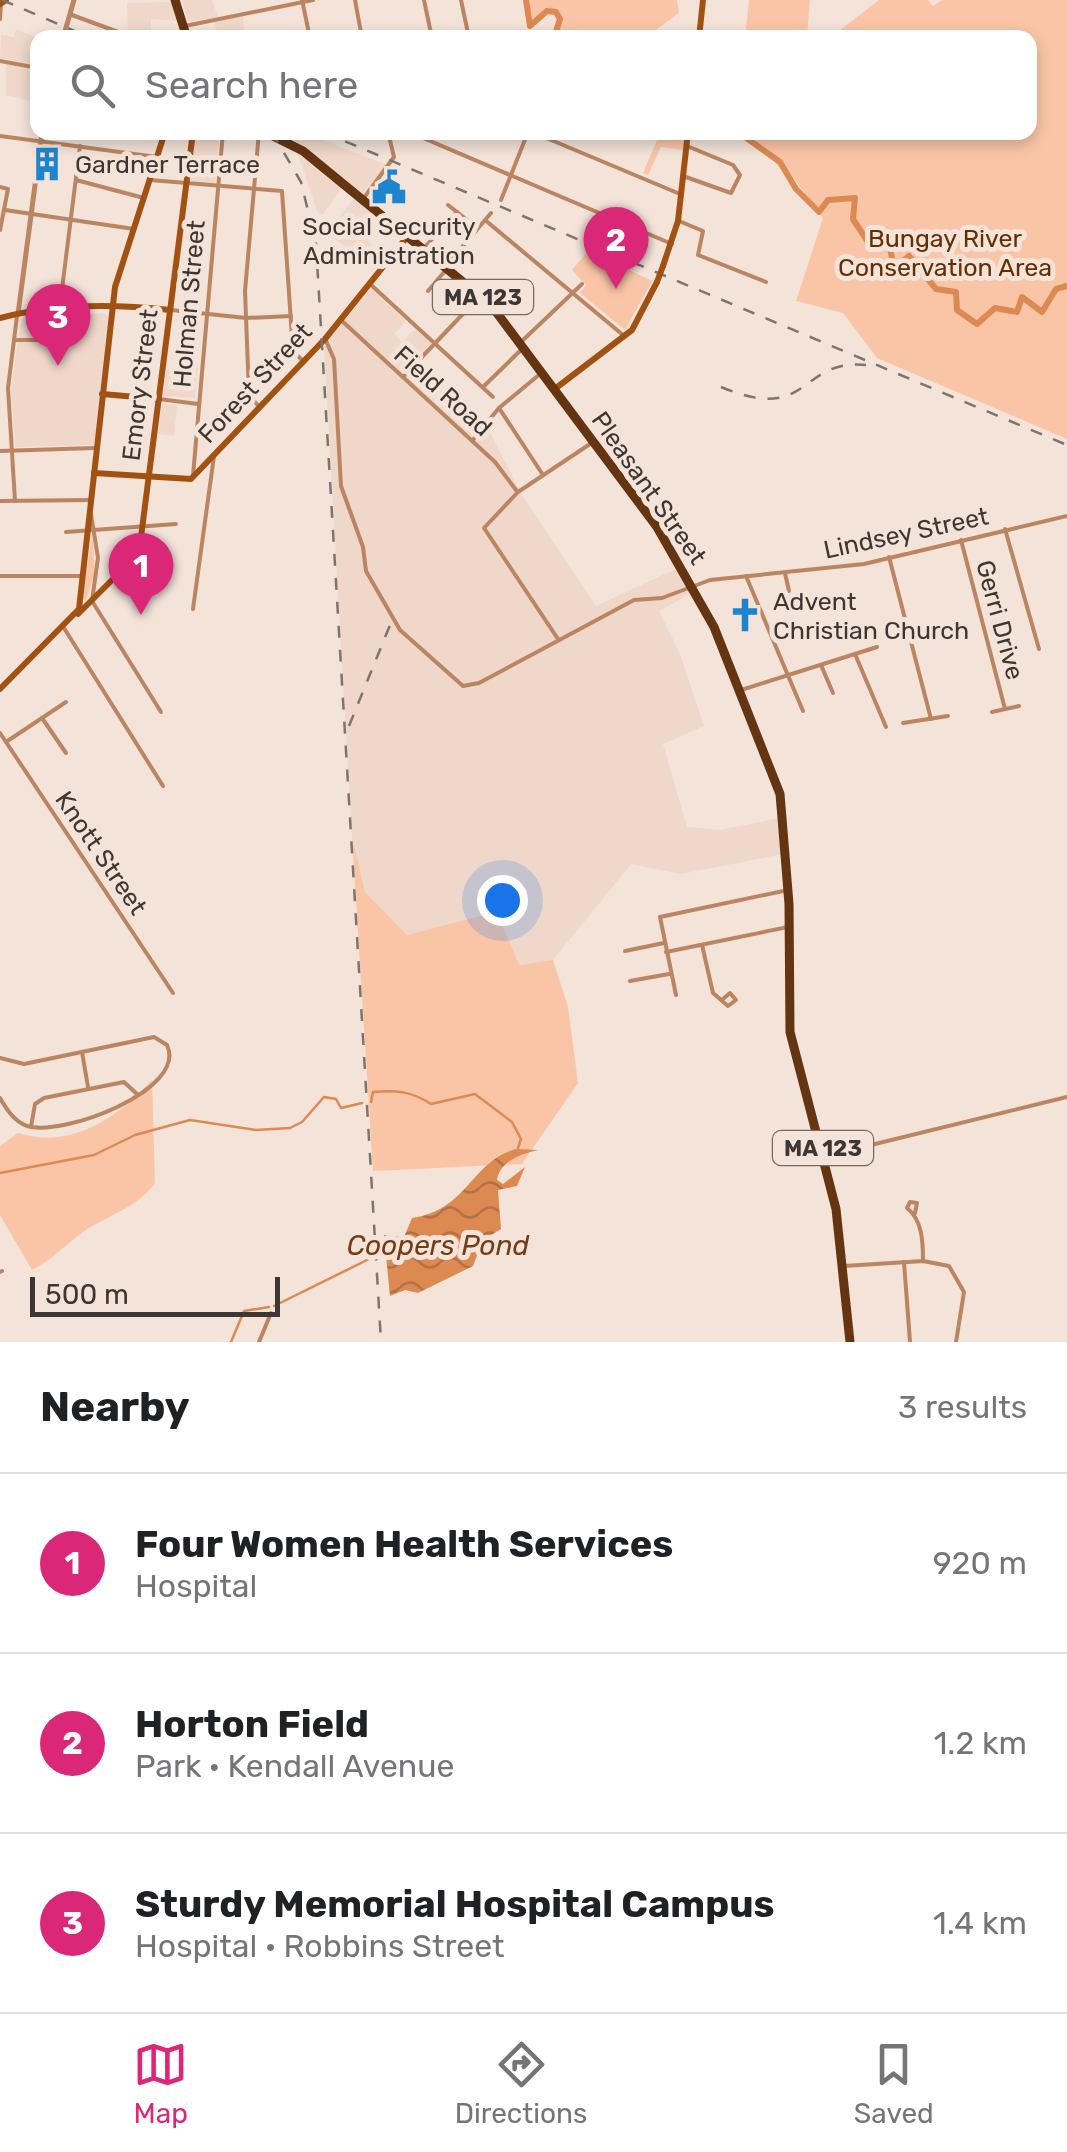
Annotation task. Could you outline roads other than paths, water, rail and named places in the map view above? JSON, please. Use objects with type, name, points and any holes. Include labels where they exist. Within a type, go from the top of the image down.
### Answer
[{"type":"highway","points":[[175,0],[185,30]]},
{"type":"highway","name":"Pleasant Street","points":[[281,140],[296,146],[481,295],[544,371],[657,527],[692,584],[741,690],[780,794],[790,927],[793,1049],[826,1156],[844,1266],[850,1342]]},
{"type":"main road","points":[[700,30],[703,0]]},
{"type":"main road","points":[[74,618],[92,531],[90,509],[112,308],[162,140]]},
{"type":"main road","name":"Emory Street","points":[[0,689],[132,558],[143,526],[192,140]]},
{"type":"main road","points":[[556,388],[626,337],[646,308],[678,221],[687,140]]},
{"type":"main road","name":"Forest Street","points":[[94,473],[186,482],[193,478],[325,339],[408,235]]},
{"type":"main road","points":[[0,318],[59,310],[170,310]]},
{"type":"main road","points":[[102,394],[159,399]]},
{"type":"main road","points":[[80,600],[91,602]]},
{"type":"street","points":[[66,30],[74,0]]},
{"type":"street","points":[[192,30],[252,9],[313,0]]},
{"type":"street","points":[[355,0],[361,30]]},
{"type":"street","points":[[424,0],[430,30]]},
{"type":"street","points":[[461,0],[468,30]]},
{"type":"street","points":[[303,1],[308,30]]},
{"type":"street","points":[[0,18],[2,3]]},
{"type":"street","points":[[72,15],[112,30]]},
{"type":"street","points":[[0,61],[30,67]]},
{"type":"street","points":[[0,136],[30,140]]},
{"type":"street","points":[[32,140],[157,157]]},
{"type":"street","name":"Holman Street","points":[[193,478],[221,140]]},
{"type":"street","points":[[260,408],[250,395],[246,318],[261,140]]},
{"type":"street","points":[[363,199],[394,157],[390,140]]},
{"type":"street","points":[[428,140],[672,244]]},
{"type":"street","points":[[502,200],[527,140]]},
{"type":"street","points":[[549,140],[681,194]]},
{"type":"street","points":[[15,500],[8,385],[40,141]]},
{"type":"street","points":[[59,310],[80,146]]},
{"type":"street","points":[[683,176],[731,193],[740,174],[733,166],[686,146]]},
{"type":"street","points":[[76,180],[144,198]]},
{"type":"street","points":[[150,180],[282,191],[294,352],[304,362]]},
{"type":"street","points":[[0,187],[8,189],[0,230]]},
{"type":"street","points":[[448,205],[477,228]]},
{"type":"street","points":[[5,210],[134,228]]},
{"type":"street","points":[[424,248],[457,212]]},
{"type":"street","points":[[428,291],[491,213]]},
{"type":"street","points":[[485,220],[626,337]]},
{"type":"street","points":[[678,221],[703,231],[698,254],[766,282]]},
{"type":"street","points":[[370,284],[494,397]]},
{"type":"street","points":[[482,387],[582,284]]},
{"type":"street","points":[[403,377],[481,295]]},
{"type":"street","points":[[170,310],[246,318],[291,316]]},
{"type":"street","name":"Field Road","points":[[341,320],[472,441],[518,492]]},
{"type":"street","name":"Lindsey Street","points":[[325,339],[334,360],[341,486],[366,572],[398,627],[456,683],[477,684],[621,604],[662,598],[692,584],[889,557],[1067,516]]},
{"type":"street","points":[[14,340],[43,340]]},
{"type":"street","points":[[472,441],[500,408],[544,371]]},
{"type":"street","points":[[159,399],[198,404]]},
{"type":"street","points":[[500,408],[542,475]]},
{"type":"street","points":[[558,639],[484,530],[518,492],[592,442]]},
{"type":"street","points":[[0,450],[96,448]]},
{"type":"street","points":[[193,609],[214,456]]},
{"type":"street","points":[[0,501],[91,500]]},
{"type":"street","points":[[66,532],[176,524]]},
{"type":"street","points":[[1005,529],[1039,649]]},
{"type":"street","points":[[92,531],[98,564],[91,602],[161,712]]},
{"type":"street","name":"Gerri Drive","points":[[961,540],[1005,709]]},
{"type":"street","points":[[889,557],[931,719]]},
{"type":"street","points":[[785,573],[789,591]]},
{"type":"street","points":[[0,576],[82,576]]},
{"type":"street","points":[[746,576],[802,711]]},
{"type":"street","points":[[64,628],[163,786]]},
{"type":"street","points":[[741,690],[878,647]]},
{"type":"street","points":[[855,654],[886,727]]},
{"type":"street","points":[[821,665],[832,693]]},
{"type":"street","points":[[6,742],[66,700]]},
{"type":"street","points":[[992,712],[1018,706]]},
{"type":"street","points":[[903,723],[948,716]]},
{"type":"street","points":[[42,718],[66,754]]},
{"type":"street","name":"Knott Street","points":[[0,733],[172,992]]},
{"type":"street","points":[[676,995],[660,918],[788,890]]},
{"type":"street","points":[[666,952],[790,927]]},
{"type":"street","points":[[624,952],[664,944]]},
{"type":"street","points":[[702,945],[714,992],[723,999]]},
{"type":"street","points":[[630,981],[670,974]]},
{"type":"street","points":[[0,1058],[24,1064],[150,1038],[163,1041],[170,1049],[170,1062],[138,1094],[110,1114],[31,1127],[15,1119],[0,1098]]},
{"type":"street","points":[[82,1052],[88,1088]]},
{"type":"street","points":[[31,1127],[38,1101],[127,1082],[138,1094]]},
{"type":"street","points":[[826,1156],[1067,1096]]},
{"type":"street","points":[[915,1213],[923,1260]]},
{"type":"street","points":[[844,1266],[923,1260],[949,1266],[963,1285],[956,1342]]},
{"type":"street","points":[[904,1262],[910,1342]]},
{"type":"street","points":[[260,1342],[271,1313]]},
{"type":"water","name":"Coopers Pond","points":[[516,1149],[538,1150],[512,1159],[499,1173],[497,1180],[503,1184],[525,1167],[517,1186],[498,1190],[501,1229],[483,1240],[473,1266],[418,1293],[405,1290],[390,1296],[384,1235],[404,1237],[412,1218],[446,1206],[489,1164]]},
{"type":"waterway","points":[[526,0],[530,26],[547,11],[556,12],[560,19],[557,30]]},
{"type":"waterway","points":[[749,140],[780,162],[796,189],[819,212],[828,200],[855,198],[853,219],[870,245],[889,243],[893,263],[899,264],[909,256],[936,289],[956,292],[957,310],[977,324],[995,308],[1017,312],[1022,297],[1042,312],[1056,289],[1067,286]]},
{"type":"waterway","points":[[371,1102],[373,1092],[403,1092],[431,1104],[475,1094],[512,1122],[521,1139],[518,1148]]},
{"type":"waterway","points":[[0,1173],[94,1155],[135,1135],[190,1120],[256,1130],[290,1128],[302,1122],[324,1097],[336,1099],[341,1108],[362,1103]]},
{"type":"waterway","points":[[274,1306],[369,1259]]},
{"type":"waterway","points":[[231,1342],[244,1311],[269,1307]]},
{"type":"railway","points":[[2,0],[72,30]]},
{"type":"railway","points":[[277,140],[301,182],[316,244],[381,1342]]},
{"type":"railway","points":[[342,140],[1067,445]]},
{"type":"railway","points":[[721,387],[772,399],[789,395],[827,371],[844,365],[866,365]]},
{"type":"railway","points":[[349,726],[390,625]]},
{"type":"place","name":"Gardner Terrace","points":[[47,164]]},
{"type":"place","name":"Social Security Administration","points":[[389,187]]},
{"type":"place","name":"Horton Field","points":[[616,289]]},
{"type":"place","name":"Sturdy Memorial Hospital Campus","points":[[58,366]]},
{"type":"place","name":"Four Women Health Services","points":[[141,615]]},
{"type":"place","name":"Advent Christian Church","points":[[745,615]]},
{"type":"park label","name":"Bungay River Conservation Area","points":[[945,252]]}]
